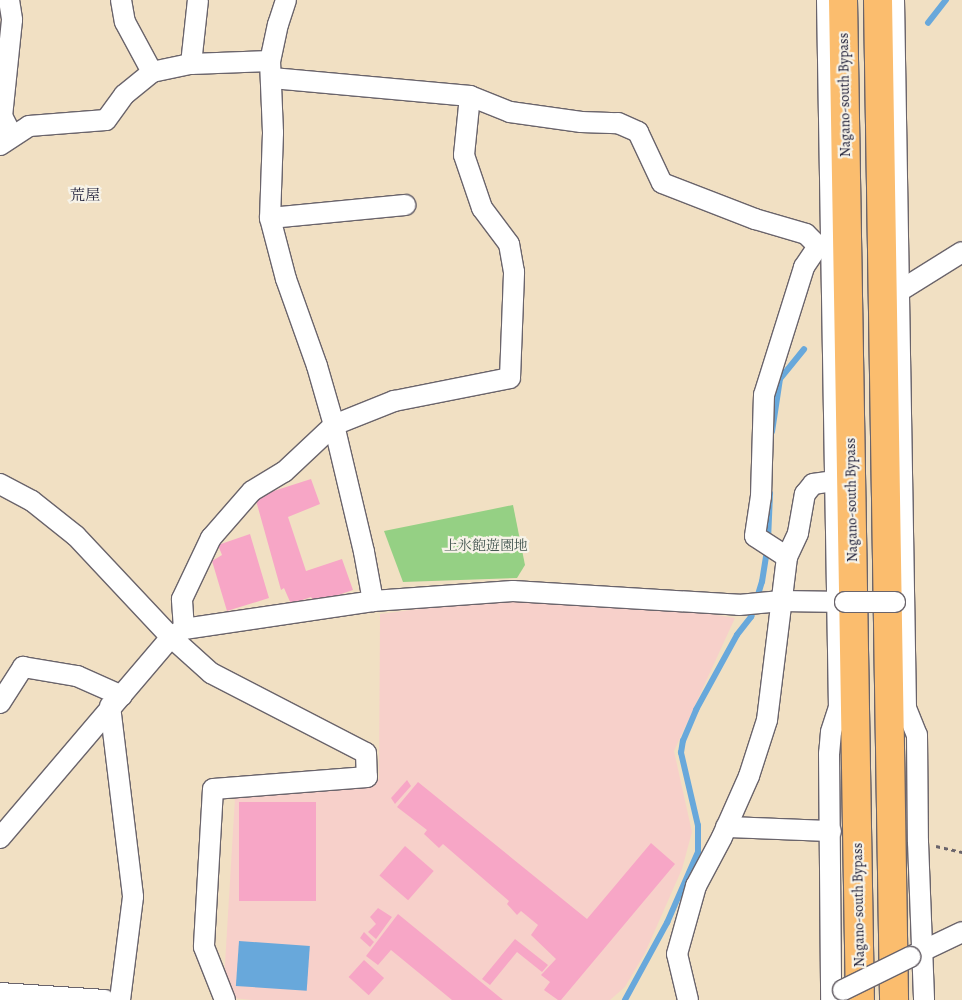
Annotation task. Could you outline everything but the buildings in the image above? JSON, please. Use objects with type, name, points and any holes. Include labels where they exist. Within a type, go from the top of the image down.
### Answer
[{"type":"highway","name":"Nagano-south Bypass","points":[[838,997],[843,0]]},
{"type":"highway","points":[[878,0],[894,1000]]},
{"type":"street","points":[[9,0],[12,20],[2,116],[6,140],[29,126],[106,120],[124,95],[152,72],[191,64],[271,69],[470,96],[510,112],[582,122],[618,123],[638,132],[662,183],[755,219],[806,234],[824,246]]},
{"type":"street","points":[[121,0],[125,22],[152,72]]},
{"type":"street","points":[[191,64],[198,0]]},
{"type":"street","points":[[286,0],[278,24],[271,69],[273,133],[270,218],[286,279],[317,366],[334,425],[364,552],[373,601]]},
{"type":"street","points":[[827,0],[824,246],[841,602],[839,708],[831,732],[829,754],[838,997],[916,954],[962,932]]},
{"type":"street","points":[[894,0],[898,292],[899,602],[906,708],[917,734],[916,954],[924,1000]]},
{"type":"street","points":[[0,838],[116,701],[177,633],[182,599],[210,538],[252,491],[284,472],[334,425],[394,401],[510,378],[514,272],[509,244],[482,208],[464,155],[470,96]]},
{"type":"street","points":[[270,218],[405,205]]},
{"type":"street","points":[[783,554],[760,542],[755,536],[761,496],[764,395],[804,267],[824,246]]},
{"type":"street","points":[[898,292],[962,252]]},
{"type":"street","points":[[688,1000],[677,954],[696,886],[749,776],[767,720],[775,602],[783,554],[798,533],[805,494],[813,484],[835,481]]},
{"type":"street","points":[[0,484],[32,501],[76,536],[177,633],[211,673],[366,753],[367,778],[213,789],[204,947],[225,1000]]},
{"type":"street","points":[[177,633],[373,601],[514,592],[740,605],[775,602],[899,602]]},
{"type":"street","points":[[0,703],[23,667],[76,676],[116,701]]},
{"type":"street","points":[[116,701],[133,896],[120,1000]]},
{"type":"street","points":[[726,827],[831,830]]},
{"type":"street","points":[[0,993],[105,1000]]},
{"type":"path","points":[[918,842],[962,852]]},
{"type":"shaded area","points":[[519,596],[623,600],[735,618],[674,751],[692,832],[682,869],[645,953],[625,987],[610,1000],[252,1000],[223,997],[235,798],[379,779],[380,614]]},
{"type":"green space","name":"上氷飽遊園地","points":[[513,505],[525,565],[517,578],[403,582],[384,531]]},
{"type":"water","points":[[239,941],[310,946],[307,991],[236,986]]},
{"type":"waterway","points":[[928,23],[946,0]]},
{"type":"waterway","points":[[772,432],[780,379],[804,349]]},
{"type":"waterway","points":[[768,540],[770,494]]},
{"type":"waterway","points":[[757,598],[762,582],[767,549]]},
{"type":"waterway","points":[[625,1000],[667,923],[698,852],[698,826],[681,753],[683,741],[696,710],[737,635],[751,617],[754,607]]},
{"type":"district","name":"荒屋","points":[[85,196]]}]
